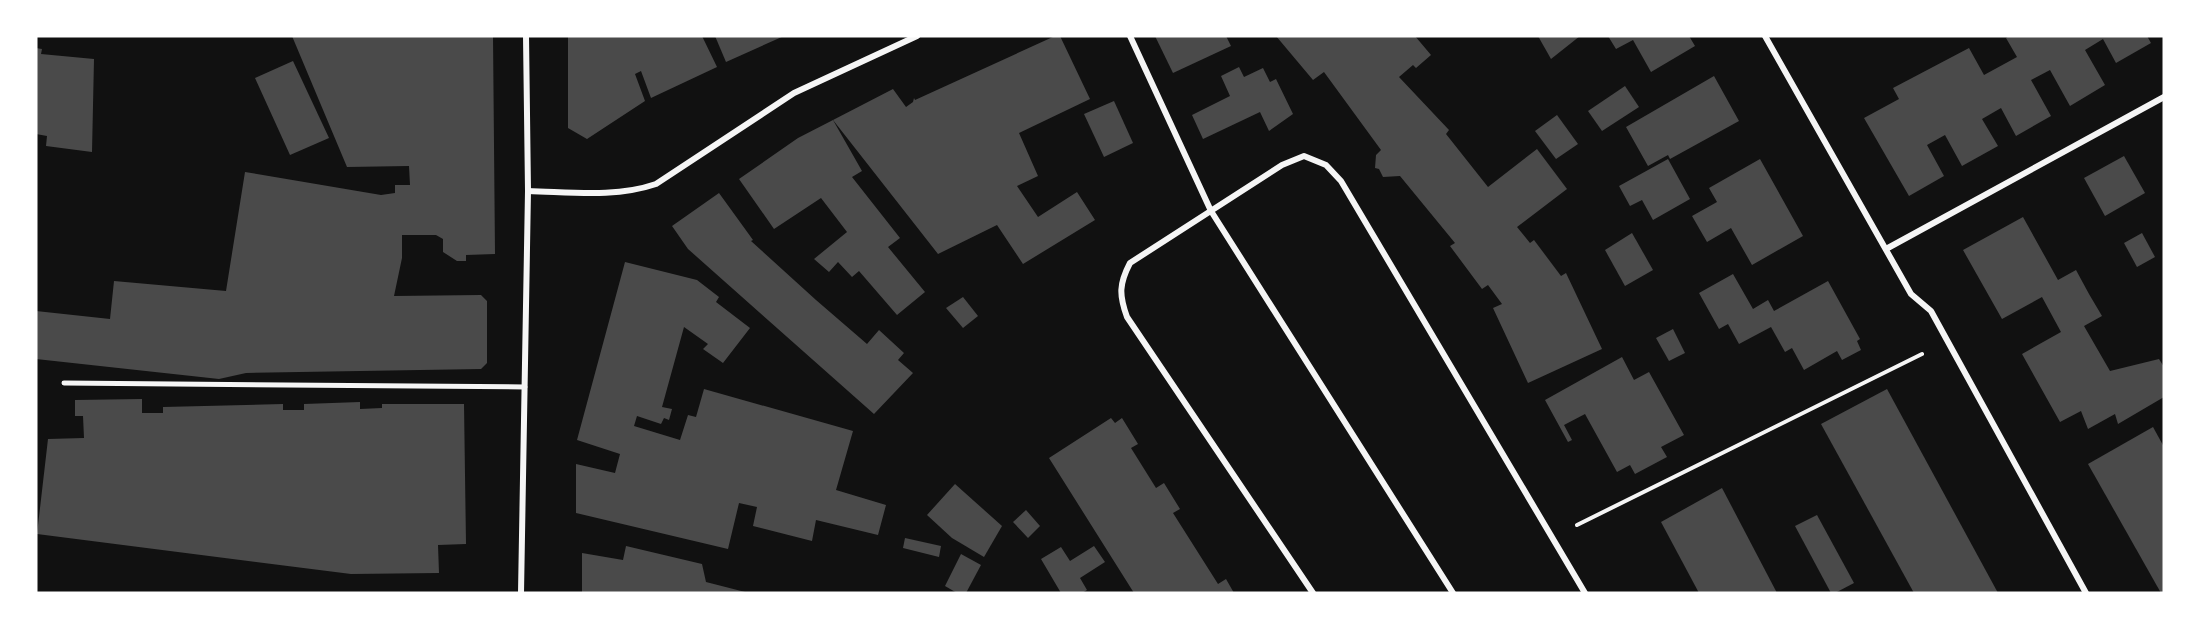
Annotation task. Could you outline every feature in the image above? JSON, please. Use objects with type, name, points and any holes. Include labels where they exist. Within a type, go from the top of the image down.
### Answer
[{"type":"street","points":[[520,593],[528,190],[526,36]]},
{"type":"street","points":[[528,190],[605,194],[634,192],[656,184],[794,93],[917,36]]},
{"type":"street","points":[[1130,36],[1211,211],[1453,593]]},
{"type":"street","points":[[1765,36],[1911,294],[1931,311],[2086,593]]},
{"type":"street","points":[[1886,249],[2164,97]]},
{"type":"street","points":[[1313,593],[1127,317],[1120,298],[1121,280],[1131,263],[1282,165],[1304,156],[1326,165],[1341,182],[1585,593]]},
{"type":"street","points":[[64,383],[525,387]]},
{"type":"path","points":[[1552,538],[1948,341]]},
{"type":"building","points":[[292,36],[493,36],[495,254],[466,255],[466,261],[457,261],[443,252],[443,239],[436,235],[402,235],[402,258],[394,296],[481,295],[487,301],[487,363],[481,369],[246,373],[219,379],[36,359],[36,311],[110,319],[114,281],[226,291],[245,172],[381,195],[395,193],[395,185],[410,185],[409,166],[347,167]]},
{"type":"building","points":[[568,36],[702,36],[717,67],[651,98],[641,71],[635,74],[645,101],[587,139],[568,128]]},
{"type":"building","points":[[715,36],[784,36],[726,62]]},
{"type":"building","points":[[1055,36],[1060,36],[1090,99],[1019,133],[1038,176],[1017,186],[1038,217],[1077,192],[1095,220],[1023,264],[997,225],[938,254],[833,120],[893,89],[906,107],[913,102],[914,98],[915,100]]},
{"type":"building","points":[[1155,36],[1226,36],[1231,46],[1173,73]]},
{"type":"building","points":[[1276,36],[1415,36],[1431,55],[1416,68],[1413,65],[1399,77],[1449,130],[1446,134],[1488,187],[1537,149],[1567,189],[1517,227],[1530,243],[1534,240],[1561,276],[1566,273],[1602,349],[1528,383],[1493,308],[1502,304],[1488,285],[1482,289],[1450,246],[1455,243],[1400,176],[1383,177],[1379,169],[1375,168],[1376,155],[1381,150],[1324,72],[1313,80]]},
{"type":"building","points":[[1538,36],[1580,36],[1551,59]]},
{"type":"building","points":[[1608,36],[1689,36],[1695,46],[1651,72],[1633,40],[1616,49]]},
{"type":"building","points":[[2009,36],[2147,36],[2151,43],[2116,63],[2103,39],[2085,50],[2105,85],[2070,106],[2050,70],[2031,80],[2051,116],[2016,136],[2001,108],[1982,119],[1998,146],[1962,166],[1945,135],[1927,145],[1944,176],[1909,196],[1864,118],[1899,99],[1893,88],[1969,48],[1984,75],[2017,57],[2006,38]]},
{"type":"building","points":[[36,48],[42,49],[41,54],[94,59],[92,152],[46,146],[47,136],[36,134]]},
{"type":"building","points":[[293,61],[329,138],[290,155],[255,78]]},
{"type":"building","points":[[1239,67],[1244,77],[1263,68],[1270,82],[1276,79],[1293,114],[1269,131],[1260,112],[1203,139],[1192,115],[1230,96],[1221,76]]},
{"type":"building","points":[[1714,76],[1739,121],[1670,159],[1668,155],[1648,166],[1626,127]]},
{"type":"building","points":[[1625,86],[1639,107],[1602,131],[1588,111]]},
{"type":"building","points":[[1114,101],[1133,143],[1104,157],[1084,114]]},
{"type":"building","points":[[1557,115],[1578,144],[1556,159],[1535,131]]},
{"type":"building","points":[[833,120],[862,171],[852,177],[900,238],[888,247],[925,292],[897,315],[859,271],[852,277],[838,262],[829,272],[814,259],[847,232],[821,198],[774,229],[739,179],[798,138]]},
{"type":"building","points":[[2124,156],[2145,193],[2105,216],[2084,178]]},
{"type":"building","points":[[1668,159],[1690,199],[1653,220],[1642,200],[1630,206],[1619,186]]},
{"type":"building","points":[[1760,159],[1803,236],[1752,265],[1731,228],[1707,242],[1692,216],[1717,202],[1709,188]]},
{"type":"building","points":[[719,193],[753,240],[751,241],[816,300],[867,344],[879,330],[904,353],[898,360],[913,373],[874,414],[688,249],[672,226]]},
{"type":"building","points":[[2023,217],[2058,280],[2076,270],[2102,316],[2084,326],[2110,371],[2159,359],[2164,367],[2164,397],[2118,424],[2115,414],[2088,429],[2081,411],[2060,422],[2022,354],[2061,332],[2042,297],[2002,319],[1963,250]]},
{"type":"building","points":[[1632,233],[1653,270],[1625,286],[1605,250]]},
{"type":"building","points":[[2142,233],[2155,257],[2137,267],[2124,243]]},
{"type":"building","points":[[625,262],[697,280],[719,297],[716,302],[750,328],[723,363],[703,349],[708,344],[684,327],[662,407],[672,409],[669,420],[664,418],[661,424],[637,416],[634,426],[680,440],[688,415],[696,417],[704,389],[853,431],[836,490],[886,505],[878,535],[816,520],[812,541],[753,526],[757,507],[739,503],[728,549],[576,513],[576,464],[615,473],[620,454],[577,440]]},
{"type":"building","points":[[1733,274],[1753,309],[1768,300],[1774,311],[1828,281],[1860,339],[1857,341],[1861,350],[1842,360],[1837,351],[1804,370],[1792,348],[1785,352],[1771,327],[1739,344],[1728,324],[1719,329],[1699,293]]},
{"type":"building","points":[[963,297],[978,316],[963,328],[946,308]]},
{"type":"building","points":[[1673,329],[1685,353],[1669,361],[1656,338]]},
{"type":"building","points":[[1622,357],[1634,380],[1649,372],[1684,435],[1661,447],[1667,457],[1635,474],[1630,465],[1617,472],[1585,414],[1564,425],[1572,440],[1568,442],[1545,400]]},
{"type":"building","points":[[1887,389],[1998,593],[1914,593],[1821,424]]},
{"type":"building","points":[[142,399],[142,413],[163,413],[163,407],[283,404],[283,410],[304,410],[304,404],[360,402],[360,409],[382,408],[382,404],[464,404],[466,544],[438,545],[439,573],[351,574],[37,534],[48,439],[84,438],[83,416],[75,416],[75,400]]},
{"type":"building","points":[[1111,418],[1115,423],[1122,418],[1138,444],[1131,448],[1156,488],[1164,483],[1180,509],[1173,513],[1218,584],[1226,579],[1234,593],[1134,593],[1049,458]]},
{"type":"building","points":[[2153,427],[2164,447],[2164,593],[2161,593],[2088,464]]},
{"type":"building","points":[[955,484],[1002,526],[984,557],[952,538],[927,515]]},
{"type":"building","points":[[1722,488],[1777,593],[1699,593],[1661,522]]},
{"type":"building","points":[[1026,510],[1040,526],[1028,538],[1013,522]]},
{"type":"building","points":[[1817,515],[1854,583],[1835,593],[1831,593],[1795,526]]},
{"type":"building","points":[[905,538],[941,546],[939,557],[903,548]]},
{"type":"building","points":[[626,546],[702,564],[706,582],[749,593],[582,593],[582,553],[623,560]]},
{"type":"building","points":[[1094,546],[1105,562],[1080,578],[1087,590],[1082,593],[1061,593],[1041,559],[1061,547],[1070,561]]},
{"type":"building","points":[[961,554],[981,565],[966,593],[957,593],[945,586]]}]
